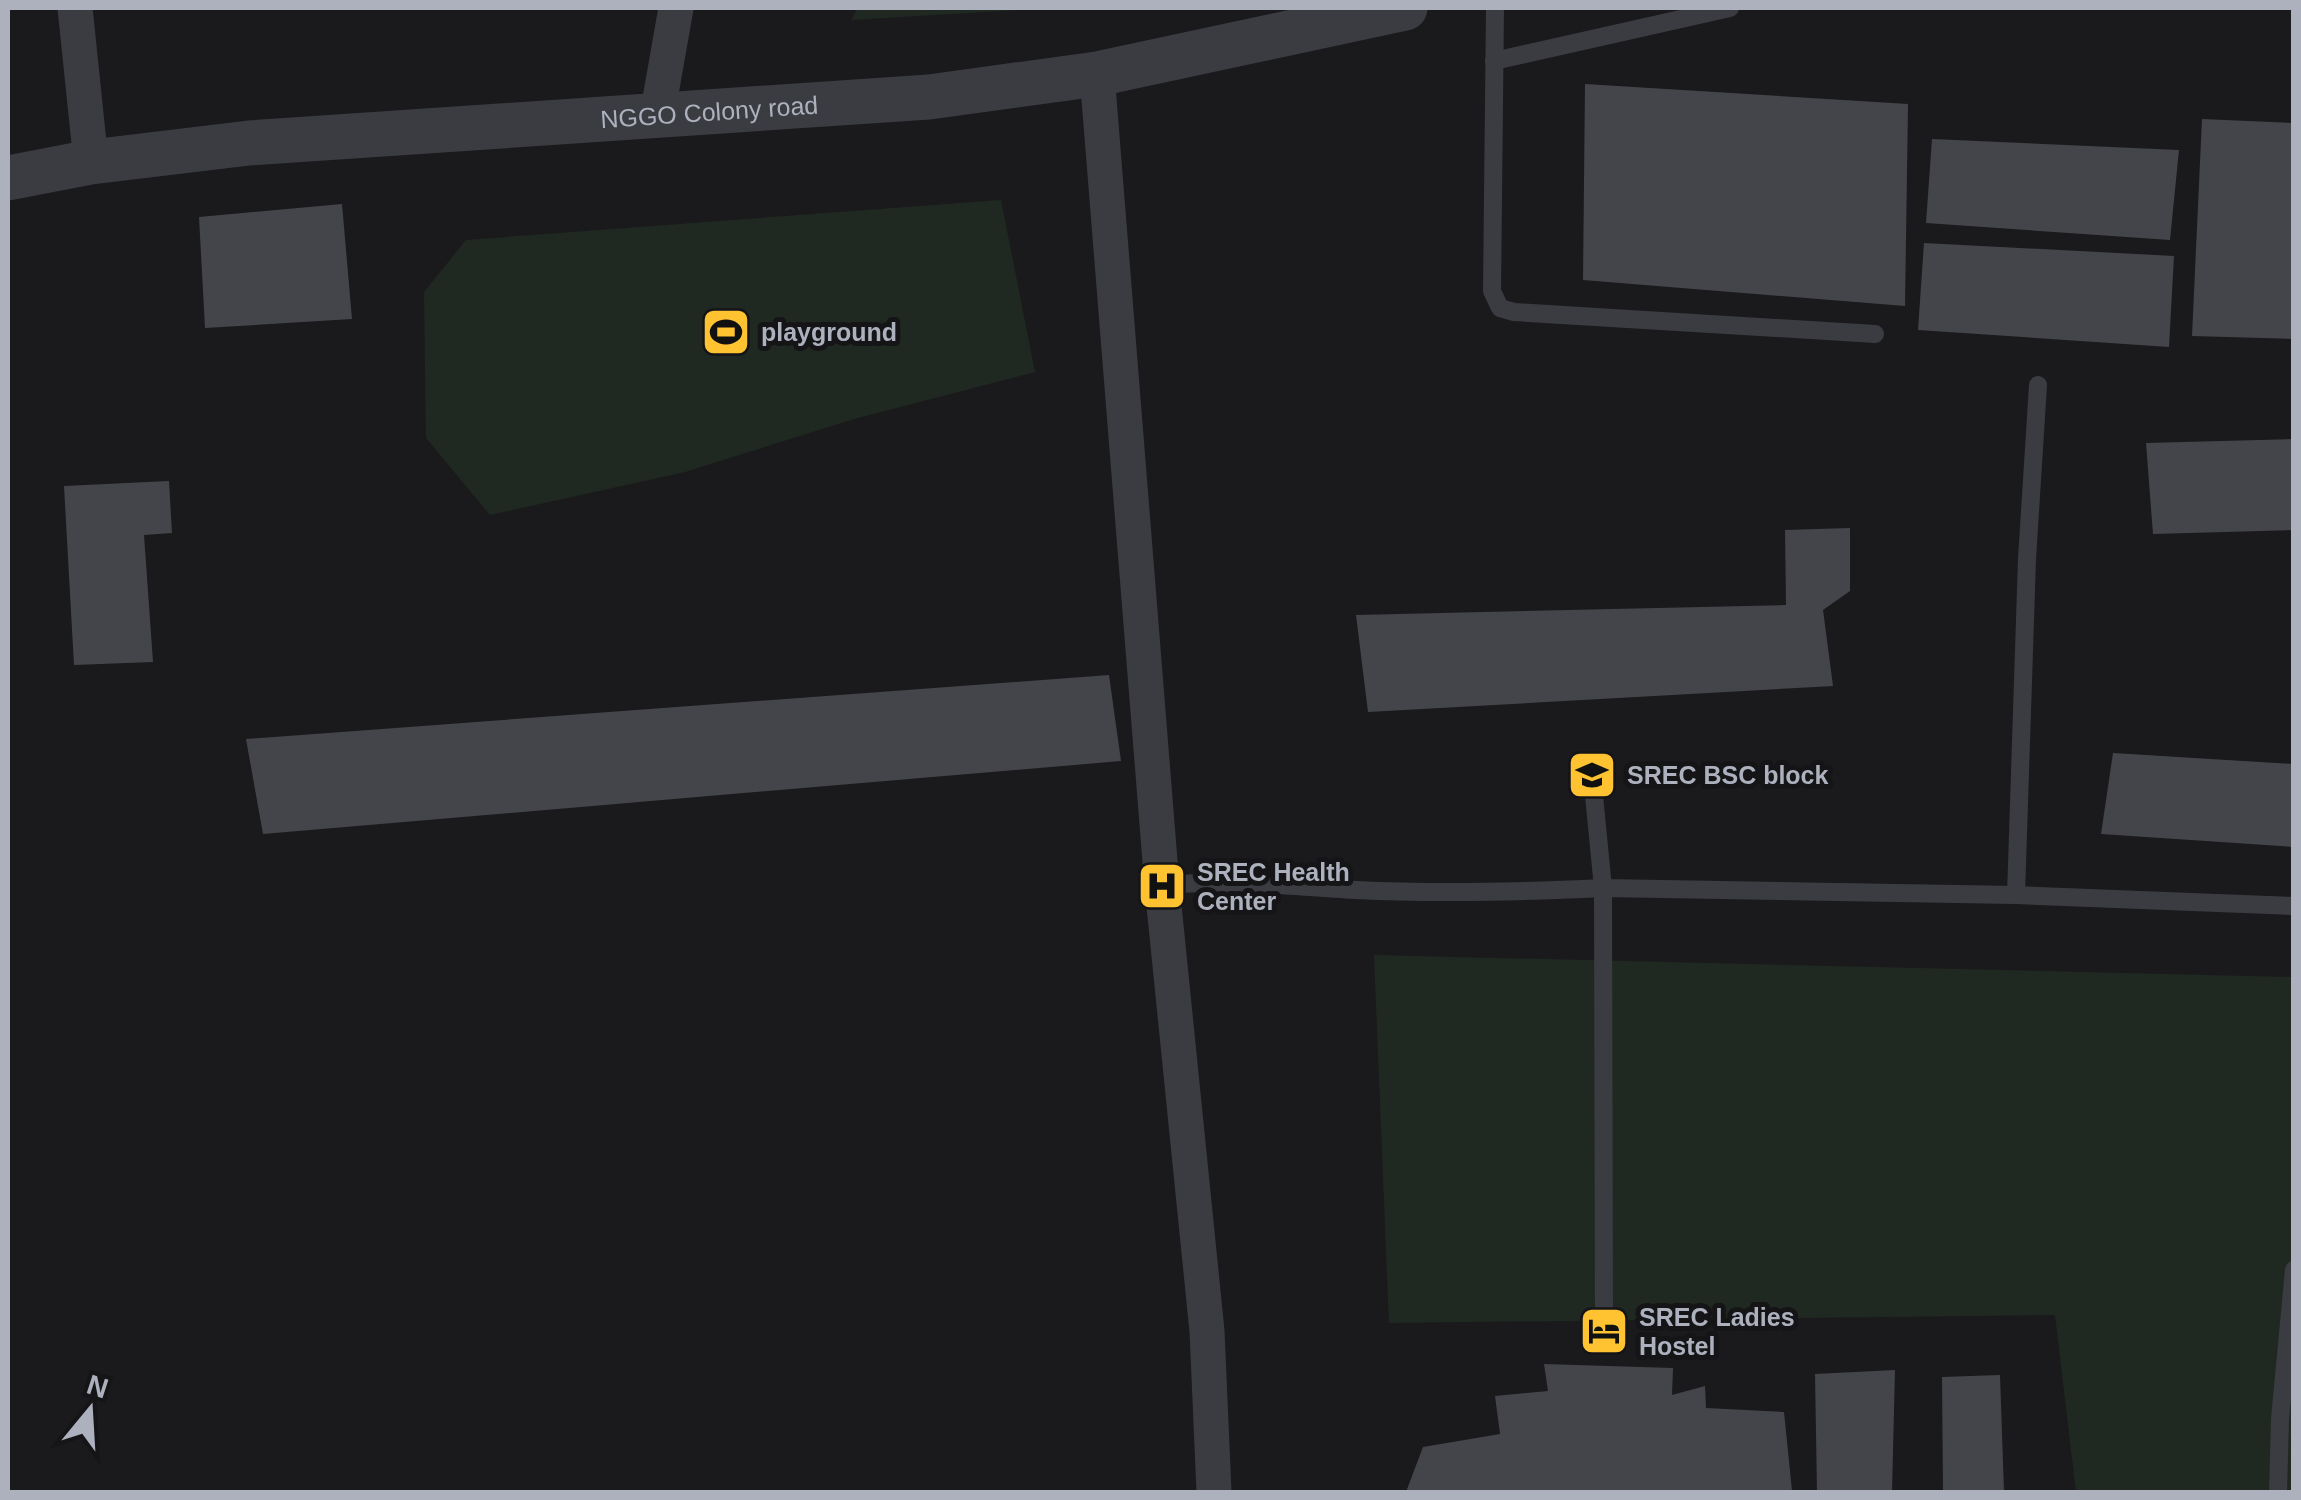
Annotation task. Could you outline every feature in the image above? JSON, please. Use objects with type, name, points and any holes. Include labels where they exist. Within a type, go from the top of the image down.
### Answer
[{"type":"street","points":[[75,8],[91,162]]},
{"type":"street","points":[[657,116],[676,8]]},
{"type":"street","name":"NGGO Colony road","points":[[8,178],[91,162],[249,144],[928,97],[1097,74],[1405,8]]},
{"type":"street","points":[[1097,74],[1162,886],[1207,1331],[1214,1492]]},
{"type":"lane","points":[[1495,8],[1492,291],[1500,308],[1514,312],[1876,334]]},
{"type":"lane","points":[[1494,61],[1730,8]]},
{"type":"lane","points":[[2016,895],[2026,559],[2038,385]]},
{"type":"lane","points":[[1592,774],[1604,888],[1604,1331]]},
{"type":"lane","points":[[1162,886],[1204,881],[1360,890],[1540,892],[1604,888],[2016,895],[2294,906]]},
{"type":"lane","points":[[2278,1492],[2280,1419],[2294,1270]]},
{"type":"shaded area","points":[[858,8],[1049,8],[851,20]]},
{"type":"shaded area","name":"playground","points":[[1001,200],[1035,372],[854,419],[685,472],[490,515],[426,438],[424,292],[466,240]]},
{"type":"shaded area","points":[[1374,955],[2293,977],[2293,1492],[2076,1492],[2055,1315],[1389,1323]]},
{"type":"building","points":[[1585,84],[1908,104],[1905,306],[1583,280]]},
{"type":"building","points":[[2202,119],[2294,123],[2294,339],[2192,336]]},
{"type":"building","points":[[1932,139],[2179,150],[2170,240],[1926,223]]},
{"type":"building","points":[[342,204],[352,319],[205,328],[199,217]]},
{"type":"building","points":[[1924,243],[2174,256],[2169,347],[1918,330]]},
{"type":"building","points":[[2294,439],[2294,530],[2153,534],[2146,443]]},
{"type":"building","points":[[169,481],[172,533],[144,535],[153,662],[74,665],[64,486]]},
{"type":"building","points":[[1850,528],[1850,591],[1823,610],[1833,686],[1368,712],[1356,615],[1786,605],[1785,530]]},
{"type":"building","points":[[1109,675],[1121,761],[263,834],[246,739]]},
{"type":"building","points":[[2113,753],[2294,764],[2294,847],[2101,834]]},
{"type":"building","points":[[1544,1364],[1673,1368],[1672,1395],[1705,1386],[1706,1408],[1784,1412],[1792,1491],[1406,1492],[1423,1447],[1500,1434],[1495,1396],[1548,1391]]},
{"type":"building","points":[[1895,1370],[1892,1492],[1817,1492],[1815,1374]]},
{"type":"building","points":[[2000,1375],[2004,1492],[1943,1492],[1942,1377]]},
{"type":"place","name":"playground","points":[[726,332]]},
{"type":"place","name":"SREC BSC block","points":[[1592,775]]},
{"type":"place","name":"SREC Health Center","points":[[1162,886]]},
{"type":"place","name":"SREC Ladies Hostel","points":[[1604,1331]]}]
